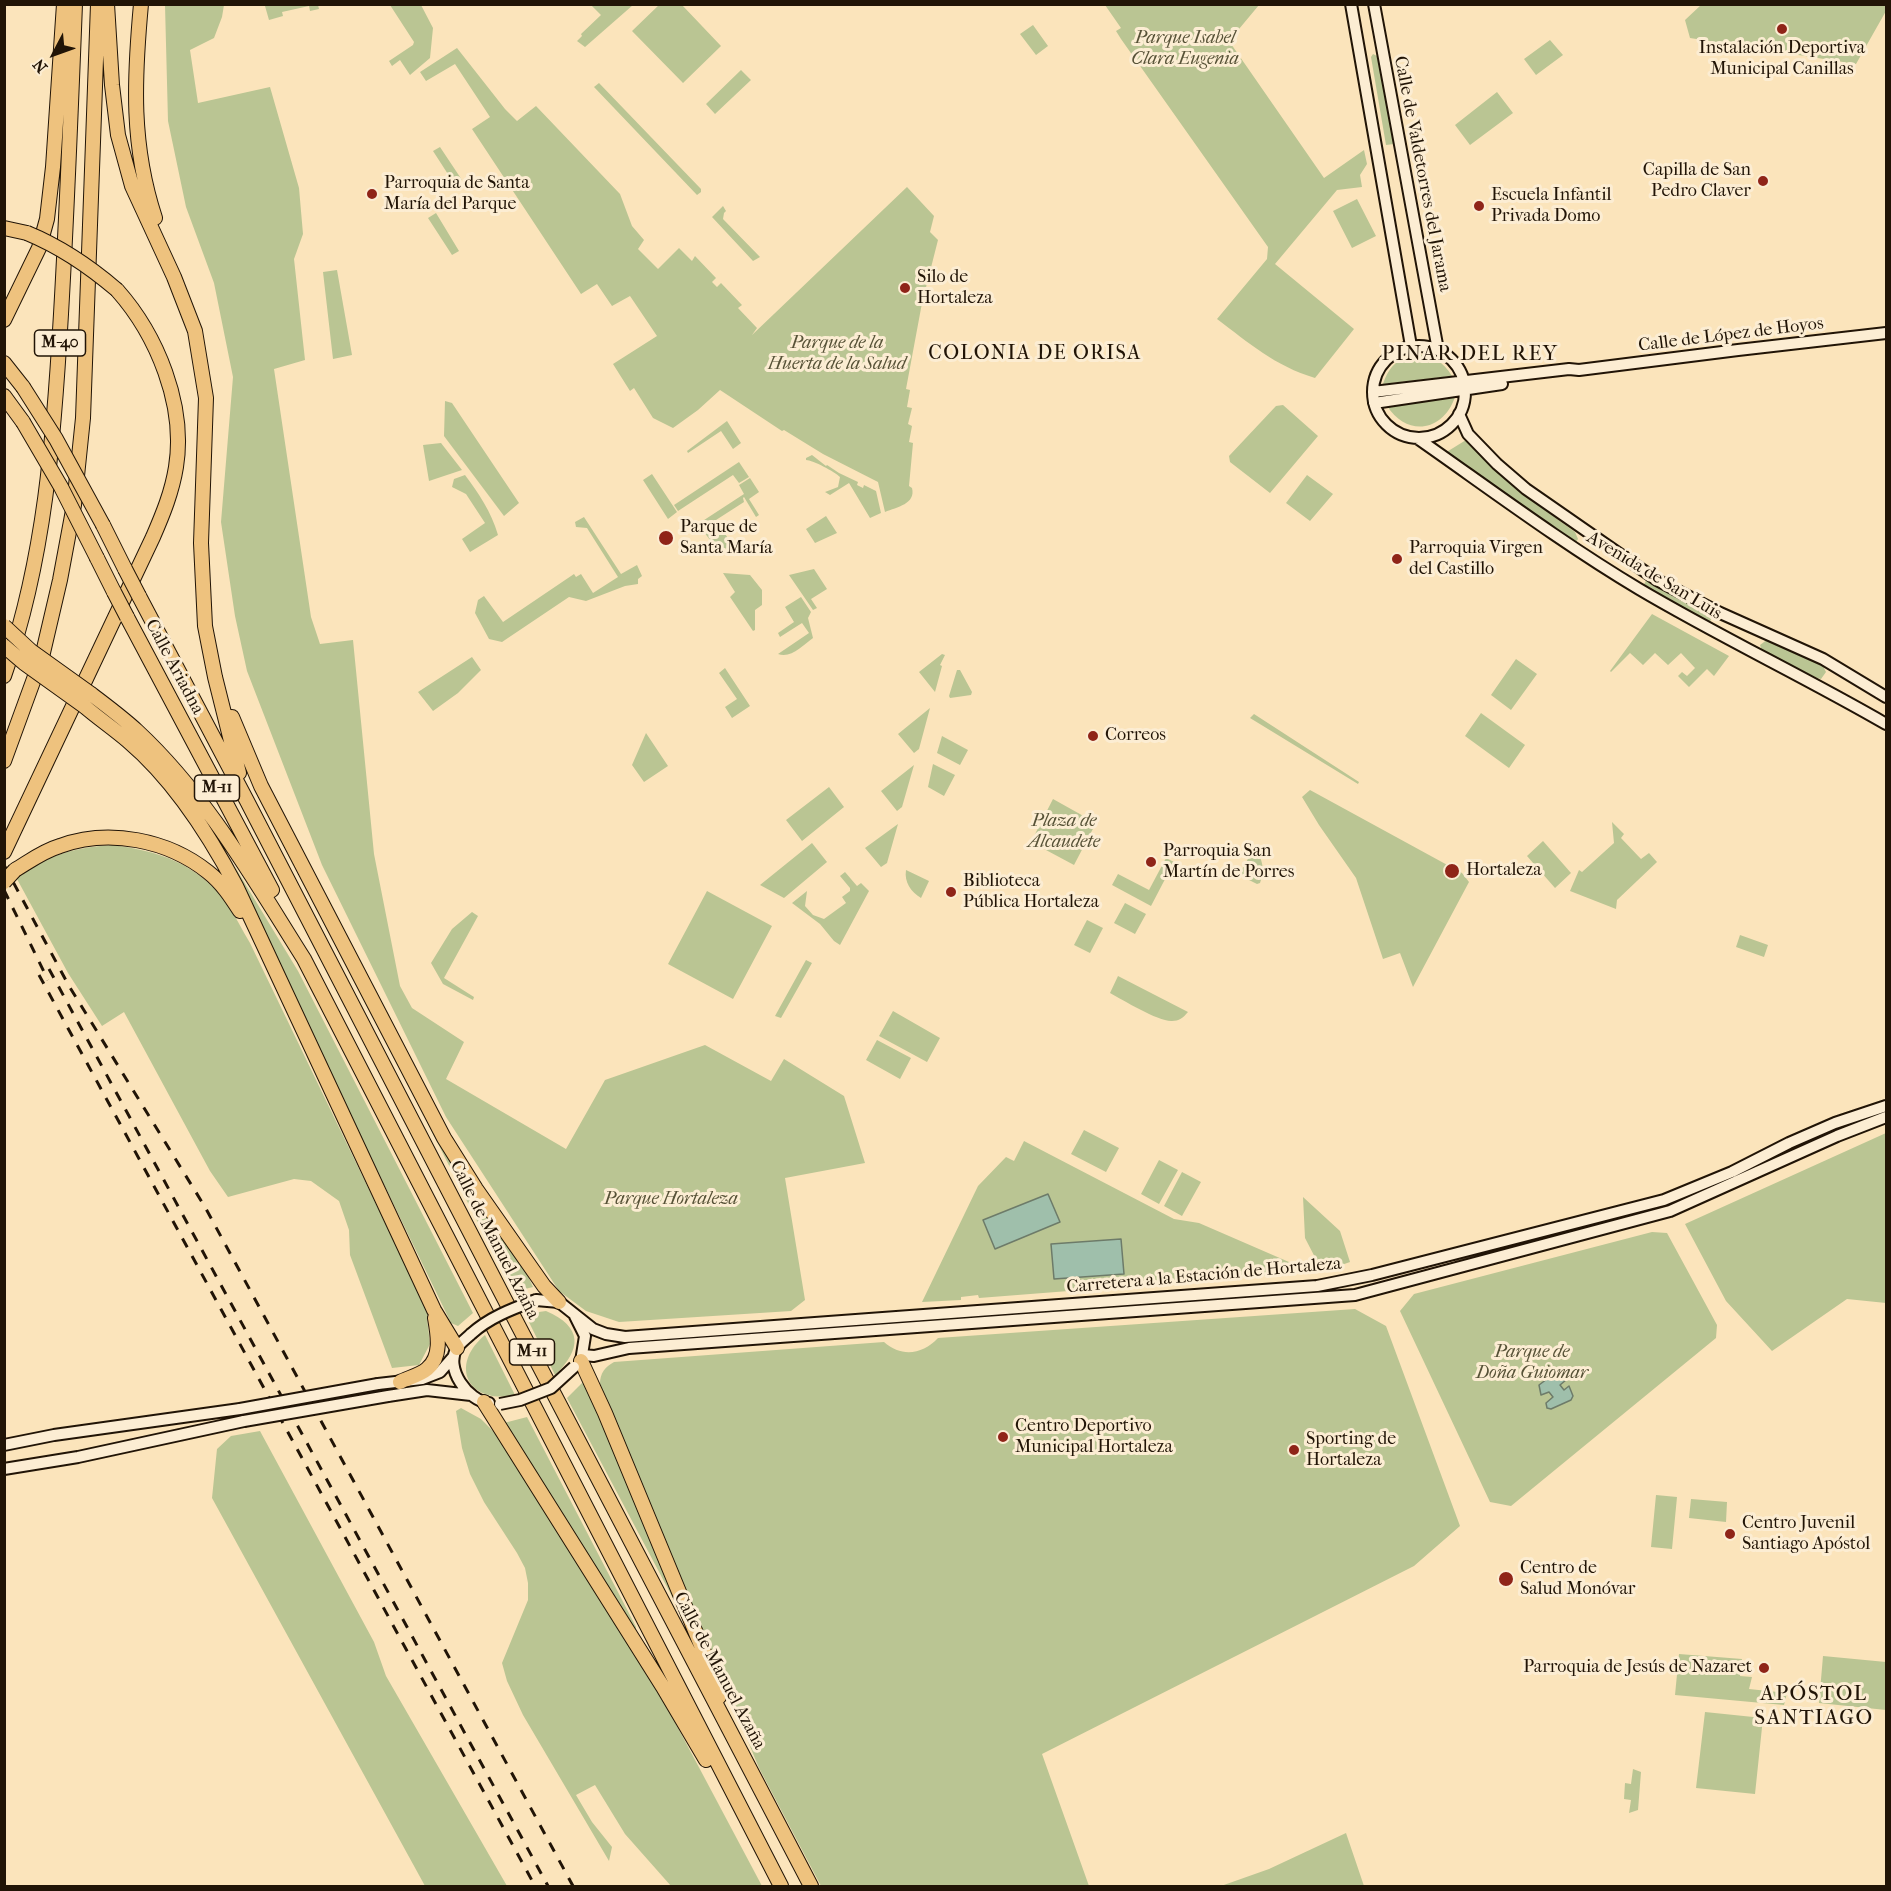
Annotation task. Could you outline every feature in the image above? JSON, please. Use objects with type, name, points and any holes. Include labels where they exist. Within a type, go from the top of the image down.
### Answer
[{"type":"highway","points":[[4,320],[39,248],[47,219],[53,167],[64,4]]},
{"type":"highway","name":"M-40","points":[[4,676],[14,648],[31,577],[44,507],[55,418],[68,198],[75,4]]},
{"type":"highway","name":"M-40","points":[[4,760],[42,657],[74,505],[83,418],[98,4]]},
{"type":"highway","points":[[107,4],[117,135],[132,186],[174,277]]},
{"type":"highway","points":[[141,4],[136,58],[137,140],[147,193],[174,277],[195,332],[206,398],[201,543],[205,626],[215,677],[247,801]]},
{"type":"highway","points":[[4,228],[27,233],[75,257],[117,290],[129,304],[159,353],[171,390],[177,431],[177,465],[169,501],[5,852]]},
{"type":"highway","name":"Calle Ariadna","points":[[4,363],[23,387],[56,439],[247,801]]},
{"type":"highway","name":"Calle Ariadna","points":[[4,396],[23,422],[61,487],[127,617],[295,932],[304,959]]},
{"type":"highway","points":[[4,626],[31,651],[91,694],[137,731],[175,771],[199,800],[261,887],[304,959]]},
{"type":"highway","points":[[4,646],[129,742],[181,799],[201,826],[236,886],[455,1352]]},
{"type":"highway","points":[[215,677],[261,786],[444,1138],[476,1189],[544,1286],[559,1302]]},
{"type":"highway","name":"Calle de Manuel Azaña","points":[[247,801],[811,1887]]},
{"type":"highway","points":[[4,882],[15,870],[43,852],[62,845],[83,840],[127,839],[149,842],[172,849],[209,873],[226,890],[264,947]]},
{"type":"highway","name":"M-11","points":[[304,959],[780,1887]]},
{"type":"highway","points":[[399,1382],[427,1369],[436,1354],[439,1341],[434,1310]]},
{"type":"highway","points":[[579,1361],[605,1413],[713,1674],[728,1725]]},
{"type":"highway","points":[[484,1402],[663,1687],[780,1887]]},
{"type":"street","points":[[1351,4],[1411,346]]},
{"type":"street","name":"Calle de Valdetorres del Jarama","points":[[1374,4],[1438,350]]},
{"type":"street","name":"Calle de López de Hoyos","points":[[1374,397],[1570,375],[1579,370],[1887,333]]},
{"type":"street","points":[[1374,397],[1375,379],[1384,362],[1399,350],[1411,346],[1425,346],[1450,357],[1459,368],[1465,386],[1464,403],[1453,423],[1441,432],[1416,438]]},
{"type":"street","name":"Avenida de San Luis","points":[[1374,397],[1383,420],[1398,433],[1416,438],[1595,562],[1711,630],[1887,724]]},
{"type":"street","name":"Avenida de San Luis","points":[[1459,414],[1468,434],[1497,464],[1526,489],[1658,579],[1718,612],[1823,659],[1887,697]]},
{"type":"street","name":"Carretera a la Estación de Hortaleza","points":[[559,1302],[593,1329],[626,1337],[1317,1286],[1372,1275],[1664,1200],[1732,1172],[1816,1131],[1887,1106]]},
{"type":"street","name":"Carretera a la Estación de Hortaleza","points":[[579,1361],[628,1348],[1355,1295],[1670,1211],[1837,1136],[1887,1118]]},
{"type":"street","points":[[4,1444],[240,1409],[378,1384],[422,1379],[440,1372],[471,1334],[500,1314],[536,1300],[559,1302]]},
{"type":"street","name":"Carretera a la Estación de Hortaleza","points":[[574,1315],[585,1336],[579,1361]]},
{"type":"street","points":[[455,1352],[457,1377],[471,1395]]},
{"type":"street","points":[[4,1469],[86,1455],[244,1421],[427,1390],[471,1395],[484,1402],[500,1404],[520,1400],[551,1388],[579,1361]]},
{"type":"green space","points":[[269,4],[318,5],[319,9],[310,11],[309,6],[282,12],[283,16],[269,20],[265,6]]},
{"type":"green space","points":[[660,4],[682,5],[721,46],[683,83],[632,31]]},
{"type":"green space","name":"Instalación Deportiva Municipal Canillas","points":[[1886,4],[1886,11],[1856,64],[1690,38],[1685,20],[1701,5]]},
{"type":"green space","name":"Parque Hortaleza","points":[[165,5],[224,5],[214,38],[190,50],[198,103],[270,87],[299,188],[303,234],[294,259],[305,360],[274,369],[311,617],[320,644],[353,640],[374,854],[400,986],[412,1008],[464,1042],[446,1079],[566,1149],[605,1080],[705,1045],[771,1081],[784,1059],[844,1096],[865,1163],[785,1178],[805,1300],[791,1311],[619,1322],[586,1311],[559,1291],[446,1117],[322,865],[247,671],[235,616],[221,522],[233,377],[214,283],[186,207],[168,121]]},
{"type":"green space","points":[[390,5],[421,5],[433,28],[430,58],[410,75],[400,60],[392,66],[389,61],[414,42]]},
{"type":"green space","points":[[591,5],[633,5],[585,47],[577,41],[582,36],[581,34],[601,15]]},
{"type":"green space","name":"Parque Isabel Clara Eugenia","points":[[1105,5],[1259,5],[1229,41],[1324,178],[1364,150],[1367,164],[1360,175],[1362,187],[1337,190],[1275,264],[1354,329],[1315,378],[1275,360],[1217,319],[1267,259],[1268,247],[1121,39],[1116,31],[1121,28]]},
{"type":"green space","points":[[1033,25],[1048,46],[1036,55],[1020,34]]},
{"type":"green space","points":[[1550,40],[1563,55],[1536,75],[1524,59]]},
{"type":"green space","name":"Parque de la Huerta de la Salud","points":[[457,48],[517,121],[536,106],[620,194],[632,226],[644,240],[638,249],[658,269],[679,248],[692,261],[695,256],[716,278],[712,282],[717,287],[721,283],[742,305],[738,308],[757,328],[752,335],[907,187],[934,216],[930,232],[938,240],[922,303],[906,389],[910,390],[907,407],[912,408],[908,424],[912,426],[909,442],[913,443],[909,486],[912,488],[911,498],[900,506],[885,512],[878,482],[823,454],[784,430],[782,431],[720,390],[673,428],[653,418],[634,388],[630,391],[613,364],[657,336],[630,296],[612,306],[597,284],[581,294],[472,129],[490,117],[455,64],[426,81],[420,72]]},
{"type":"green space","points":[[1373,54],[1377,56],[1394,144],[1386,145],[1371,57]]},
{"type":"green space","points":[[741,70],[751,80],[715,114],[706,104]]},
{"type":"green space","points":[[599,83],[701,189],[701,192],[697,195],[594,87]]},
{"type":"green space","points":[[1497,92],[1513,113],[1470,145],[1455,125]]},
{"type":"green space","points":[[440,147],[462,180],[455,185],[433,151]]},
{"type":"green space","points":[[1357,199],[1376,236],[1352,248],[1333,211]]},
{"type":"green space","points":[[723,206],[726,211],[723,219],[760,257],[753,261],[712,217]]},
{"type":"green space","points":[[436,213],[459,251],[452,255],[428,218]]},
{"type":"green space","points":[[337,270],[352,355],[333,359],[323,272]]},
{"type":"green space","points":[[1414,354],[1436,360],[1445,366],[1452,376],[1383,384],[1394,364]]},
{"type":"green space","points":[[1455,397],[1442,418],[1424,426],[1404,423],[1387,406]]},
{"type":"green space","points":[[445,401],[452,403],[519,503],[504,516],[444,436]]},
{"type":"green space","points":[[1283,405],[1318,436],[1270,493],[1230,462],[1229,456],[1276,406]]},
{"type":"green space","points":[[727,421],[741,443],[733,449],[721,431],[688,453],[687,451]]},
{"type":"green space","points":[[1466,440],[1524,495],[1575,532],[1578,539],[1575,543],[1445,453]]},
{"type":"green space","points":[[441,443],[462,470],[429,481],[423,445]]},
{"type":"green space","points":[[812,455],[826,466],[858,482],[857,485],[863,488],[864,485],[876,491],[881,513],[870,518],[849,483],[830,495],[825,492],[838,487],[840,477],[806,460]]},
{"type":"green space","points":[[739,462],[749,477],[739,483],[733,475],[678,511],[674,505]]},
{"type":"green space","points":[[652,474],[677,512],[668,519],[643,480]]},
{"type":"green space","points":[[465,475],[488,510],[498,535],[470,552],[462,539],[485,523],[466,494],[452,487],[454,479]]},
{"type":"green space","points":[[1307,475],[1333,494],[1310,521],[1286,503]]},
{"type":"green space","points":[[750,478],[759,492],[749,499],[759,515],[756,517],[744,497],[744,502],[716,520],[735,549],[716,548],[698,524],[744,494],[739,485]]},
{"type":"green space","points":[[826,516],[837,533],[815,543],[806,529]]},
{"type":"green space","points":[[584,517],[621,574],[637,565],[642,576],[638,579],[638,584],[625,586],[586,601],[569,597],[502,642],[489,639],[475,613],[478,600],[484,596],[503,622],[574,574],[576,577],[581,574],[593,593],[618,577],[587,528],[576,527],[575,522]]},
{"type":"green space","points":[[814,569],[827,589],[811,599],[817,608],[813,610],[789,575]]},
{"type":"green space","points":[[723,573],[750,575],[762,590],[762,605],[755,610],[755,630],[753,631],[730,597],[735,592]]},
{"type":"green space","points":[[1647,579],[1713,615],[1709,624],[1643,586]]},
{"type":"green space","points":[[801,597],[811,612],[808,618],[813,638],[788,655],[778,654],[809,633],[802,623],[780,637],[778,633],[794,622],[785,607]]},
{"type":"green space","points":[[1652,614],[1729,656],[1714,676],[1707,669],[1689,687],[1678,676],[1682,672],[1687,676],[1695,668],[1681,653],[1668,665],[1655,653],[1643,665],[1630,653],[1611,672]]},
{"type":"green space","points":[[1768,639],[1823,666],[1826,672],[1821,679],[1817,678],[1762,651],[1760,645]]},
{"type":"green space","points":[[942,654],[945,655],[940,665],[942,666],[935,692],[919,672]]},
{"type":"green space","points":[[472,657],[481,670],[458,693],[433,711],[418,692]]},
{"type":"green space","points":[[1516,659],[1537,674],[1511,710],[1491,695]]},
{"type":"green space","points":[[725,668],[750,706],[732,718],[725,707],[737,699],[719,673]]},
{"type":"green space","points":[[957,670],[960,670],[972,692],[971,695],[950,698],[949,696]]},
{"type":"green space","points":[[930,708],[919,749],[914,753],[898,734]]},
{"type":"green space","points":[[1481,713],[1525,745],[1509,768],[1465,736]]},
{"type":"green space","points":[[1254,714],[1359,782],[1358,784],[1250,718]]},
{"type":"green space","points":[[646,733],[668,766],[644,782],[632,765]]},
{"type":"green space","points":[[942,736],[968,750],[960,765],[937,753]]},
{"type":"green space","points":[[933,764],[955,775],[944,796],[928,787]]},
{"type":"green space","points":[[914,765],[902,807],[897,811],[881,791]]},
{"type":"green space","points":[[829,787],[844,807],[802,841],[786,820]]},
{"type":"green space","points":[[1310,790],[1462,873],[1469,882],[1413,987],[1400,953],[1383,959],[1356,878],[1302,797]]},
{"type":"green space","name":"Plaza de Alcaudete","points":[[1053,799],[1096,823],[1074,865],[1031,842]]},
{"type":"green space","points":[[1612,822],[1624,834],[1621,838],[1641,859],[1649,853],[1657,862],[1617,900],[1616,909],[1570,891],[1579,870],[1582,872],[1614,843]]},
{"type":"green space","points":[[898,824],[887,863],[881,867],[865,848]]},
{"type":"green space","points":[[1543,841],[1571,873],[1555,888],[1527,856]]},
{"type":"green space","points":[[812,843],[827,862],[784,898],[760,885]]},
{"type":"green space","points":[[112,845],[161,855],[189,868],[214,889],[232,912],[250,943],[430,1316],[427,1318],[430,1344],[419,1365],[392,1368],[350,1255],[349,1230],[339,1201],[311,1181],[294,1179],[228,1197],[210,1171],[124,1012],[102,1026],[68,973],[17,879],[50,858],[73,850]]},
{"type":"green space","points":[[1254,848],[1263,869],[1260,883],[1257,884],[1239,875]]},
{"type":"green space","points":[[1166,858],[1174,862],[1151,906],[1112,885],[1118,874],[1149,890]]},
{"type":"green space","points":[[235,867],[298,971],[473,1313],[458,1326],[451,1323],[246,899]]},
{"type":"green space","points":[[906,870],[929,881],[921,898],[909,886]]},
{"type":"green space","points":[[845,872],[857,886],[861,883],[869,891],[840,945],[820,924],[792,903],[807,891],[805,906],[813,915],[824,919],[846,903],[842,897],[850,891],[850,888],[840,876]]},
{"type":"green space","points":[[707,891],[772,926],[733,999],[668,964]]},
{"type":"green space","points":[[1125,903],[1146,914],[1135,934],[1114,923]]},
{"type":"green space","points":[[472,912],[478,916],[444,978],[474,997],[473,1000],[443,984],[431,963],[452,929]]},
{"type":"green space","points":[[1087,920],[1103,928],[1090,953],[1074,945]]},
{"type":"green space","points":[[1740,935],[1768,945],[1764,957],[1736,947]]},
{"type":"green space","points":[[806,960],[812,963],[781,1018],[775,1016]]},
{"type":"green space","points":[[1118,976],[1188,1012],[1181,1019],[1172,1021],[1141,1010],[1110,993]]},
{"type":"green space","points":[[893,1011],[940,1038],[927,1062],[879,1036]]},
{"type":"green space","points":[[877,1040],[911,1058],[900,1079],[866,1060]]},
{"type":"green space","points":[[427,1122],[456,1169],[524,1267],[533,1287],[513,1292]]},
{"type":"green space","points":[[1084,1130],[1119,1148],[1106,1172],[1071,1154]]},
{"type":"green space","points":[[1886,1133],[1886,1303],[1847,1299],[1772,1351],[1726,1301],[1685,1224]]},
{"type":"green space","points":[[1024,1141],[1174,1219],[1199,1223],[1312,1272],[979,1298],[978,1295],[961,1297],[961,1300],[922,1302],[978,1186],[1006,1157],[1014,1161]]},
{"type":"green space","points":[[1159,1160],[1178,1170],[1159,1204],[1141,1194]]},
{"type":"green space","points":[[1182,1172],[1201,1182],[1182,1216],[1164,1206]]},
{"type":"green space","points":[[1303,1197],[1340,1231],[1350,1262],[1330,1269],[1319,1265],[1305,1238]]},
{"type":"green space","name":"Parque de Doña Guiomar","points":[[1652,1232],[1667,1233],[1717,1325],[1716,1338],[1511,1506],[1490,1502],[1400,1311],[1414,1294]]},
{"type":"green space","points":[[1355,1309],[1386,1326],[1460,1526],[1414,1566],[1042,1754],[1089,1886],[821,1886],[759,1768],[600,1384],[606,1368],[614,1362],[884,1342],[898,1350],[912,1352],[926,1348],[938,1338]]},
{"type":"green space","points":[[546,1311],[567,1324],[574,1339],[574,1348],[570,1356],[555,1375],[525,1314]]},
{"type":"green space","points":[[485,1335],[515,1395],[499,1397],[486,1394],[476,1389],[469,1380],[466,1370],[468,1359],[474,1347]]},
{"type":"green space","points":[[582,1383],[587,1385],[676,1604],[567,1398]]},
{"type":"green space","points":[[461,1408],[481,1419],[495,1433],[592,1583],[660,1694],[762,1886],[671,1886],[625,1834],[595,1785],[576,1795],[592,1822],[612,1847],[609,1861],[523,1715],[507,1681],[502,1663],[528,1600],[528,1583],[525,1568],[484,1502],[470,1474],[462,1448],[456,1411]]},
{"type":"green space","points":[[527,1417],[636,1627],[636,1635],[504,1423]]},
{"type":"green space","points":[[260,1431],[374,1642],[386,1676],[507,1886],[425,1886],[212,1498],[217,1449],[231,1436]]},
{"type":"green space","points":[[1656,1495],[1677,1497],[1672,1549],[1651,1547]]},
{"type":"green space","points":[[1691,1499],[1727,1502],[1726,1522],[1689,1518]]},
{"type":"green space","points":[[1679,1654],[1742,1659],[1740,1676],[1752,1677],[1749,1689],[1787,1693],[1784,1705],[1675,1695]]},
{"type":"green space","points":[[1823,1656],[1886,1662],[1886,1710],[1819,1703]]},
{"type":"green space","points":[[1705,1712],[1763,1718],[1755,1794],[1696,1788]]},
{"type":"green space","points":[[1633,1769],[1641,1772],[1638,1810],[1629,1813],[1631,1800],[1624,1799],[1625,1783],[1631,1784]]},
{"type":"green space","points":[[1346,1833],[1364,1886],[1221,1886],[1269,1869]]},
{"type":"shaded area","points":[[1048,1194],[1060,1222],[995,1249],[983,1220]]},
{"type":"shaded area","points":[[1121,1239],[1124,1274],[1054,1279],[1051,1244]]},
{"type":"shaded area","points":[[1558,1373],[1566,1380],[1560,1385],[1564,1390],[1569,1386],[1573,1396],[1571,1400],[1551,1409],[1547,1408],[1546,1403],[1553,1397],[1549,1392],[1541,1395],[1539,1385]]},
{"type":"railway","points":[[4,865],[69,986],[205,1207],[573,1886]]},
{"type":"railway","points":[[4,890],[48,980]]},
{"type":"railway","points":[[49,969],[548,1886]]},
{"type":"railway","points":[[39,975],[535,1886]]},
{"type":"place","name":"Instalación Deportiva Municipal Canillas","points":[[1782,29]]},
{"type":"place","name":"Capilla de San Pedro Claver","points":[[1763,181]]},
{"type":"place","name":"Parroquia de Santa María del Parque","points":[[372,194]]},
{"type":"place","name":"Escuela Infantil Privada Domo","points":[[1479,206]]},
{"type":"place","name":"Silo de Hortaleza","points":[[905,288]]},
{"type":"place","name":"Parque de Santa María","points":[[666,538]]},
{"type":"place","name":"Parroquia Virgen del Castillo","points":[[1397,559]]},
{"type":"place","name":"Correos","points":[[1093,736]]},
{"type":"place","name":"Parroquia San Martín de Porres","points":[[1151,862]]},
{"type":"place","name":"Hortaleza","points":[[1452,871]]},
{"type":"place","name":"Biblioteca Pública Hortaleza","points":[[951,892]]},
{"type":"place","name":"Centro Deportivo Municipal Hortaleza","points":[[1003,1437]]},
{"type":"place","name":"Sporting de Hortaleza","points":[[1294,1450]]},
{"type":"place","name":"Centro Juvenil Santiago Apóstol","points":[[1730,1534]]},
{"type":"place","name":"Centro de Salud Monóvar","points":[[1506,1579]]},
{"type":"place","name":"Parroquia de Jesús de Nazaret","points":[[1764,1668]]},
{"type":"district","name":"COLONIA DE ORISA","points":[[1035,354]]},
{"type":"district","name":"PINAR DEL REY","points":[[1470,355]]},
{"type":"district","name":"APÓSTOL SANTIAGO","points":[[1814,1707]]}]
